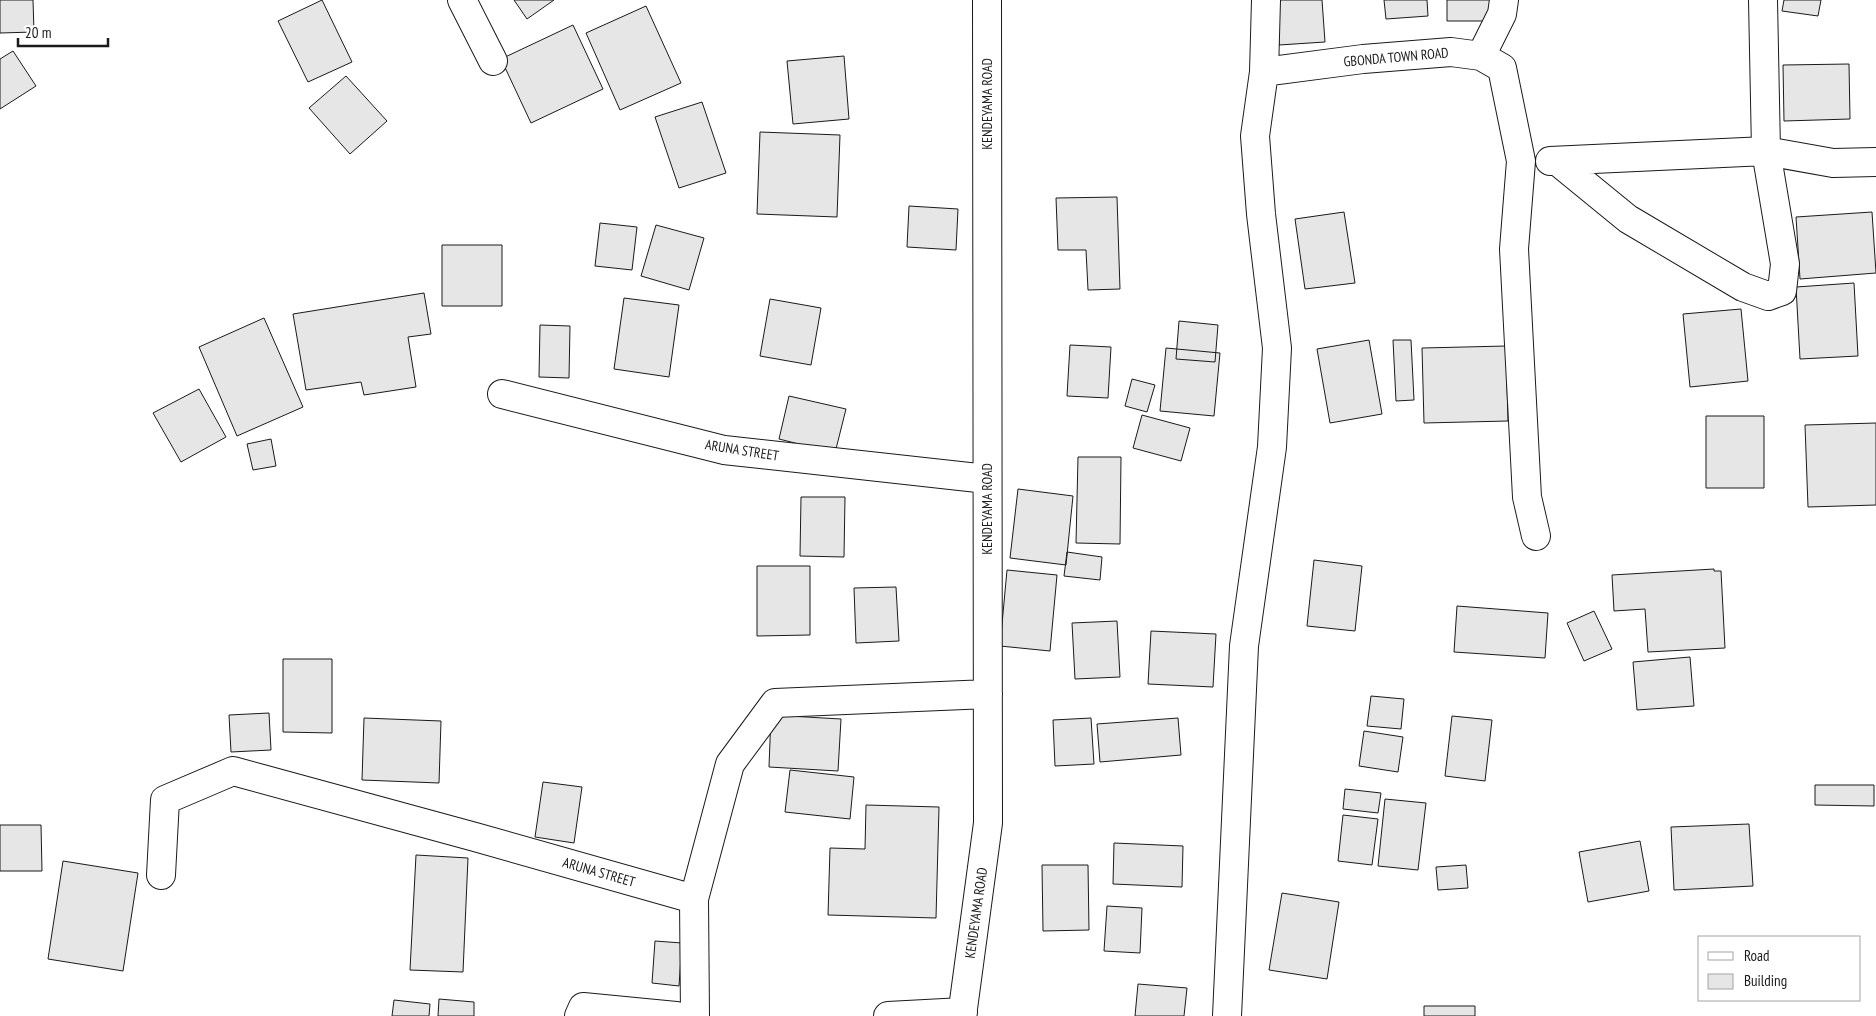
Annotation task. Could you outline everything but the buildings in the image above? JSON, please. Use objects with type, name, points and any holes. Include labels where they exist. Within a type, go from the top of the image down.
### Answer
[{"type":"street","points":[[462,0],[493,61]]},
{"type":"street","name":"KENDEYAMA ROAD","points":[[962,1014],[988,823],[987,0]]},
{"type":"street","points":[[1227,1016],[1244,646],[1272,447],[1277,348],[1261,214],[1255,136],[1264,72],[1266,0]]},
{"type":"street","points":[[1481,56],[1502,14],[1504,0]]},
{"type":"street","points":[[1557,161],[1628,219],[1743,287],[1768,296],[1782,290],[1786,264],[1766,151],[1763,0]]},
{"type":"street","name":"GBONDA TOWN ROAD","points":[[1264,72],[1363,59],[1451,52],[1481,56],[1502,68],[1521,161],[1514,250],[1527,498],[1536,536]]},
{"type":"street","points":[[1521,161],[1766,151],[1833,163],[1876,162]]},
{"type":"street","name":"ARUNA STREET","points":[[502,394],[724,450],[987,478]]},
{"type":"street","points":[[695,1016],[694,899],[730,764],[774,704],[988,694]]},
{"type":"street","name":"ARUNA STREET","points":[[161,875],[165,800],[233,771],[694,899]]},
{"type":"street","points":[[579,1016],[582,1007],[676,1016]]},
{"type":"street","points":[[888,1016],[962,1014]]}]
